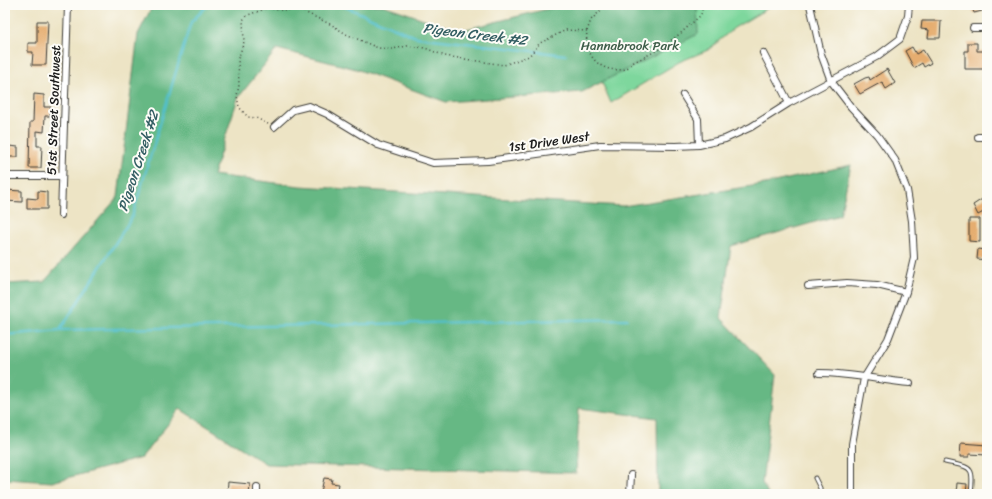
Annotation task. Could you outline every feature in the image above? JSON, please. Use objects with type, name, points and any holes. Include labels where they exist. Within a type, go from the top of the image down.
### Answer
[{"type":"street","name":"51st Street Southwest","points":[[61,215],[68,5]]},
{"type":"street","points":[[810,5],[820,54],[831,81],[851,107],[877,135],[895,160],[907,190],[914,258],[906,292],[888,339],[864,378],[852,444],[852,494]]},
{"type":"street","name":"1st Drive West","points":[[274,126],[293,110],[309,106],[327,114],[378,145],[433,163],[488,161],[600,145],[699,145],[725,139],[744,130],[789,103],[876,57],[900,39],[908,16],[909,5]]},
{"type":"street","points":[[973,28],[987,28]]},
{"type":"street","points":[[763,53],[789,103]]},
{"type":"street","points":[[683,95],[698,119],[699,145]]},
{"type":"street","points":[[978,137],[987,137]]},
{"type":"street","points":[[5,176],[62,176]]},
{"type":"street","points":[[808,286],[847,283],[877,285],[906,292]]},
{"type":"street","points":[[819,373],[835,373],[910,383]]},
{"type":"street","points":[[630,494],[631,475]]},
{"type":"lane","points":[[945,462],[966,467],[971,470],[973,477],[971,494]]},
{"type":"lane","points":[[815,478],[820,488],[820,494]]},
{"type":"path","points":[[606,5],[591,20],[587,31],[586,43],[591,56],[602,67],[612,70],[626,69],[634,62],[658,50],[692,24],[701,15],[703,5]]},
{"type":"path","points":[[274,126],[256,118],[248,117],[239,107],[237,96],[239,85],[238,59],[244,42],[243,20],[248,15],[267,8],[304,11],[346,34],[378,48],[393,50],[407,46],[425,48],[445,56],[504,65],[530,56],[540,43],[566,30],[587,31]]},
{"type":"green space","points":[[153,5],[383,5],[459,31],[563,5],[697,5],[698,34],[582,92],[446,102],[356,69],[277,49],[238,98],[213,175],[300,186],[623,206],[765,184],[851,165],[840,215],[731,246],[721,318],[775,375],[762,483],[768,494],[658,494],[657,418],[579,408],[576,473],[266,464],[180,409],[141,458],[52,482],[5,479],[5,284],[44,282],[118,197],[138,34]]},
{"type":"green space","name":"Hannabrook Park","points":[[568,5],[773,5],[734,28],[708,50],[679,62],[611,103]]},
{"type":"building","points":[[971,5],[980,5],[982,11],[974,13]]},
{"type":"building","points":[[37,21],[48,21],[46,65],[32,65],[33,52],[28,52],[28,43],[37,43]]},
{"type":"building","points":[[922,21],[941,21],[940,38],[928,38],[929,30],[921,29]]},
{"type":"building","points":[[968,43],[977,43],[977,51],[987,51],[987,69],[965,69],[965,51],[968,51]]},
{"type":"building","points":[[912,47],[916,54],[923,50],[931,63],[924,67],[922,63],[914,68],[905,51]]},
{"type":"building","points":[[887,69],[895,83],[886,89],[882,82],[860,94],[854,84],[869,77],[870,80]]},
{"type":"building","points":[[34,94],[44,95],[44,107],[51,107],[50,116],[45,116],[44,132],[37,131],[37,146],[42,146],[41,168],[29,168],[30,122],[33,122]]},
{"type":"building","points":[[9,146],[18,147],[18,157],[9,157]]},
{"type":"building","points":[[5,190],[22,191],[22,202],[5,201]]},
{"type":"building","points":[[38,191],[47,192],[47,209],[27,209],[27,198],[38,199]]},
{"type":"building","points":[[987,196],[987,210],[978,215],[973,205]]},
{"type":"building","points":[[969,219],[980,219],[980,242],[969,241]]},
{"type":"building","points":[[978,249],[987,250],[987,260],[977,259]]},
{"type":"building","points":[[961,443],[987,445],[987,455],[969,454],[969,457],[960,457]]},
{"type":"building","points":[[324,478],[332,479],[331,483],[339,484],[337,494],[321,492]]},
{"type":"building","points":[[228,482],[250,484],[249,494],[227,492]]},
{"type":"building","points":[[957,483],[967,484],[966,494],[956,494]]},
{"type":"waterway","name":"Pigeon Creek #2","points":[[60,330],[132,217],[191,22],[208,5]]},
{"type":"waterway","name":"Pigeon Creek #2","points":[[341,5],[416,37],[566,55]]},
{"type":"waterway","points":[[5,335],[60,330],[627,319]]}]
